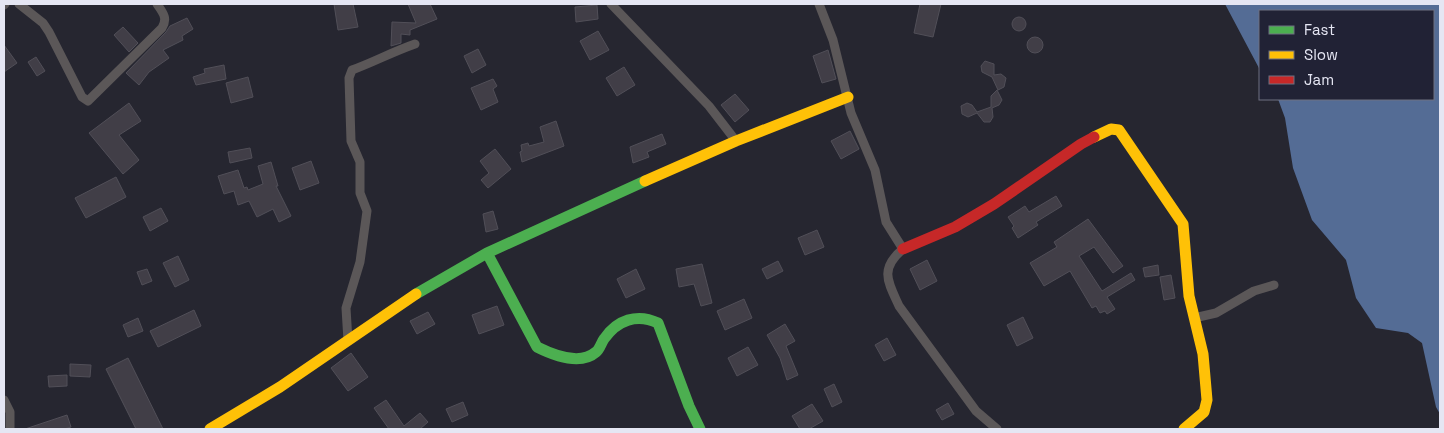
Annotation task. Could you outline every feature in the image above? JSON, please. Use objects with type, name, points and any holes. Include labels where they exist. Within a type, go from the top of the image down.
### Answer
[{"type":"street","points":[[19,4],[43,23],[82,97],[88,101],[162,28],[166,22],[157,4]]},
{"type":"street","points":[[611,4],[709,106],[736,141]]},
{"type":"street","points":[[819,4],[833,40],[851,113],[875,170],[886,222],[903,249]]},
{"type":"street","points":[[348,341],[346,308],[360,262],[367,211],[360,192],[360,162],[351,141],[349,78],[352,70],[369,64],[389,52],[415,44]]},
{"type":"street","points":[[210,429],[348,341],[405,301],[487,253],[566,215],[736,141],[848,97]]},
{"type":"street","points":[[997,429],[976,412],[899,306],[886,274],[889,266],[903,249],[955,227],[994,204],[1081,144],[1116,128],[1184,224],[1189,296],[1202,354],[1207,400],[1204,412],[1184,429]]},
{"type":"street","points":[[487,253],[537,347],[551,355],[583,357],[595,353],[604,338],[620,323],[634,318],[649,317],[658,323],[689,406],[700,429]]},
{"type":"street","points":[[1194,318],[1216,313],[1254,291],[1274,285]]},
{"type":"street","points":[[4,400],[10,412],[10,429]]},
{"type":"water","points":[[1225,4],[1440,4],[1440,414],[1436,407],[1422,343],[1408,333],[1376,328],[1356,298],[1346,260],[1312,220],[1293,168],[1285,118],[1278,100],[1434,100],[1434,10],[1259,10],[1259,68]]},
{"type":"building","points":[[334,4],[353,4],[358,27],[338,30]]},
{"type":"building","points":[[408,4],[430,4],[437,19],[410,30],[410,35],[401,34],[401,43],[391,46],[392,22],[416,23]]},
{"type":"building","points":[[920,4],[941,4],[933,37],[914,33]]},
{"type":"building","points":[[597,5],[598,19],[576,22],[575,7]]},
{"type":"building","points":[[1016,17],[1022,17],[1026,24],[1022,31],[1016,31],[1012,27],[1012,21]]},
{"type":"building","points":[[187,18],[193,29],[182,36],[183,40],[163,50],[169,58],[149,72],[139,85],[126,73],[170,26]]},
{"type":"building","points":[[123,27],[138,43],[129,52],[114,35]]},
{"type":"building","points":[[598,31],[609,50],[590,60],[580,41]]},
{"type":"building","points":[[1035,37],[1041,39],[1043,45],[1041,51],[1035,53],[1029,51],[1027,45],[1029,39]]},
{"type":"building","points":[[4,45],[17,63],[4,72]]},
{"type":"building","points":[[478,49],[486,65],[472,73],[464,56]]},
{"type":"building","points":[[828,50],[836,79],[822,83],[813,56]]},
{"type":"building","points":[[36,57],[45,71],[37,76],[28,62]]},
{"type":"building","points":[[985,61],[994,64],[994,75],[1001,74],[1006,78],[1004,87],[998,90],[992,77],[982,72],[981,66]]},
{"type":"building","points":[[224,65],[226,79],[196,85],[193,77],[205,73],[204,69]]},
{"type":"building","points":[[624,67],[635,85],[617,96],[606,78]]},
{"type":"building","points":[[248,77],[253,97],[231,103],[226,83]]},
{"type":"building","points":[[493,79],[497,86],[493,89],[498,102],[481,110],[471,88]]},
{"type":"building","points":[[997,90],[1002,100],[999,105],[992,108],[993,117],[990,122],[984,122],[977,113],[968,117],[962,114],[961,106],[967,103],[972,105],[977,112],[991,107],[991,96]]},
{"type":"building","points":[[735,94],[749,110],[735,122],[721,105]]},
{"type":"building","points":[[129,103],[141,121],[119,135],[139,160],[123,174],[89,133]]},
{"type":"building","points":[[556,121],[564,146],[522,162],[521,145],[528,143],[529,146],[544,142],[540,127]]},
{"type":"building","points":[[850,131],[859,149],[841,159],[831,141]]},
{"type":"building","points":[[662,134],[666,144],[647,152],[649,157],[633,163],[630,147]]},
{"type":"building","points":[[250,148],[252,158],[230,163],[228,152]]},
{"type":"building","points":[[495,149],[511,169],[488,188],[481,180],[489,173],[480,161]]},
{"type":"building","points":[[311,161],[319,183],[300,190],[292,168]]},
{"type":"building","points":[[271,162],[278,186],[276,186],[291,216],[279,222],[273,209],[257,217],[249,201],[238,205],[234,191],[224,194],[218,176],[238,170],[244,188],[247,187],[248,190],[263,184],[258,166]]},
{"type":"building","points":[[116,177],[126,197],[86,218],[75,198]]},
{"type":"building","points":[[1056,196],[1062,206],[1036,222],[1038,225],[1018,238],[1012,228],[1014,226],[1008,217],[1025,206],[1029,212]]},
{"type":"building","points":[[161,208],[168,221],[150,231],[143,217]]},
{"type":"building","points":[[493,211],[498,229],[486,232],[483,214]]},
{"type":"building","points":[[1088,219],[1123,266],[1113,273],[1094,247],[1079,256],[1102,291],[1131,273],[1135,280],[1107,297],[1115,309],[1107,314],[1105,311],[1100,313],[1096,306],[1092,308],[1070,271],[1044,286],[1030,263],[1057,247],[1054,242]]},
{"type":"building","points":[[817,230],[824,247],[805,255],[798,238]]},
{"type":"building","points":[[178,256],[189,280],[175,287],[163,263]]},
{"type":"building","points":[[927,260],[937,281],[920,290],[910,269]]},
{"type":"building","points":[[778,261],[783,271],[767,279],[762,269]]},
{"type":"building","points":[[702,264],[712,303],[701,306],[694,284],[679,287],[676,269]]},
{"type":"building","points":[[1158,265],[1159,275],[1145,277],[1143,268]]},
{"type":"building","points":[[147,269],[152,281],[142,285],[137,272]]},
{"type":"building","points":[[636,269],[645,289],[626,298],[617,279]]},
{"type":"building","points":[[1171,275],[1175,298],[1164,300],[1160,277]]},
{"type":"building","points":[[744,299],[752,318],[725,330],[717,311]]},
{"type":"building","points":[[497,306],[504,325],[479,334],[472,315]]},
{"type":"building","points":[[194,310],[201,326],[158,347],[150,331]]},
{"type":"building","points":[[428,312],[435,324],[417,334],[410,321]]},
{"type":"building","points":[[1023,317],[1033,338],[1017,346],[1007,325]]},
{"type":"building","points":[[138,318],[143,331],[128,337],[123,325]]},
{"type":"building","points":[[785,324],[795,341],[786,346],[798,375],[787,380],[780,358],[767,335]]},
{"type":"building","points":[[887,338],[896,355],[884,361],[875,345]]},
{"type":"building","points":[[748,347],[758,365],[737,376],[728,358]]},
{"type":"building","points":[[351,353],[368,377],[348,391],[331,368]]},
{"type":"building","points":[[128,358],[163,429],[136,429],[106,369]]},
{"type":"building","points":[[70,364],[91,365],[90,377],[70,376]]},
{"type":"building","points":[[67,375],[67,386],[49,387],[48,376]]},
{"type":"building","points":[[834,384],[842,402],[832,407],[824,389]]},
{"type":"building","points":[[386,400],[404,426],[420,413],[428,422],[420,429],[389,429],[374,408]]},
{"type":"building","points":[[463,402],[468,415],[452,422],[446,409]]},
{"type":"building","points":[[948,403],[954,414],[942,420],[936,410]]},
{"type":"building","points":[[812,404],[823,421],[809,429],[800,429],[792,416]]},
{"type":"building","points":[[67,415],[71,427],[64,429],[25,429]]},
{"type":"traffic: fast","points":[[416,294],[487,253],[645,181]]},
{"type":"traffic: fast","points":[[487,253],[537,347],[551,353],[575,359],[590,356],[599,349],[609,332],[621,323],[635,319],[650,320],[658,323],[689,406],[700,429]]},
{"type":"traffic: slow","points":[[645,181],[736,141],[848,97]]},
{"type":"traffic: slow","points":[[1094,137],[1111,129],[1119,130],[1183,224],[1189,296],[1203,354],[1207,400],[1204,412],[1184,429]]},
{"type":"traffic: slow","points":[[210,429],[280,387],[416,294]]},
{"type":"traffic: jam","points":[[903,249],[955,227],[994,204],[1094,137]]}]
